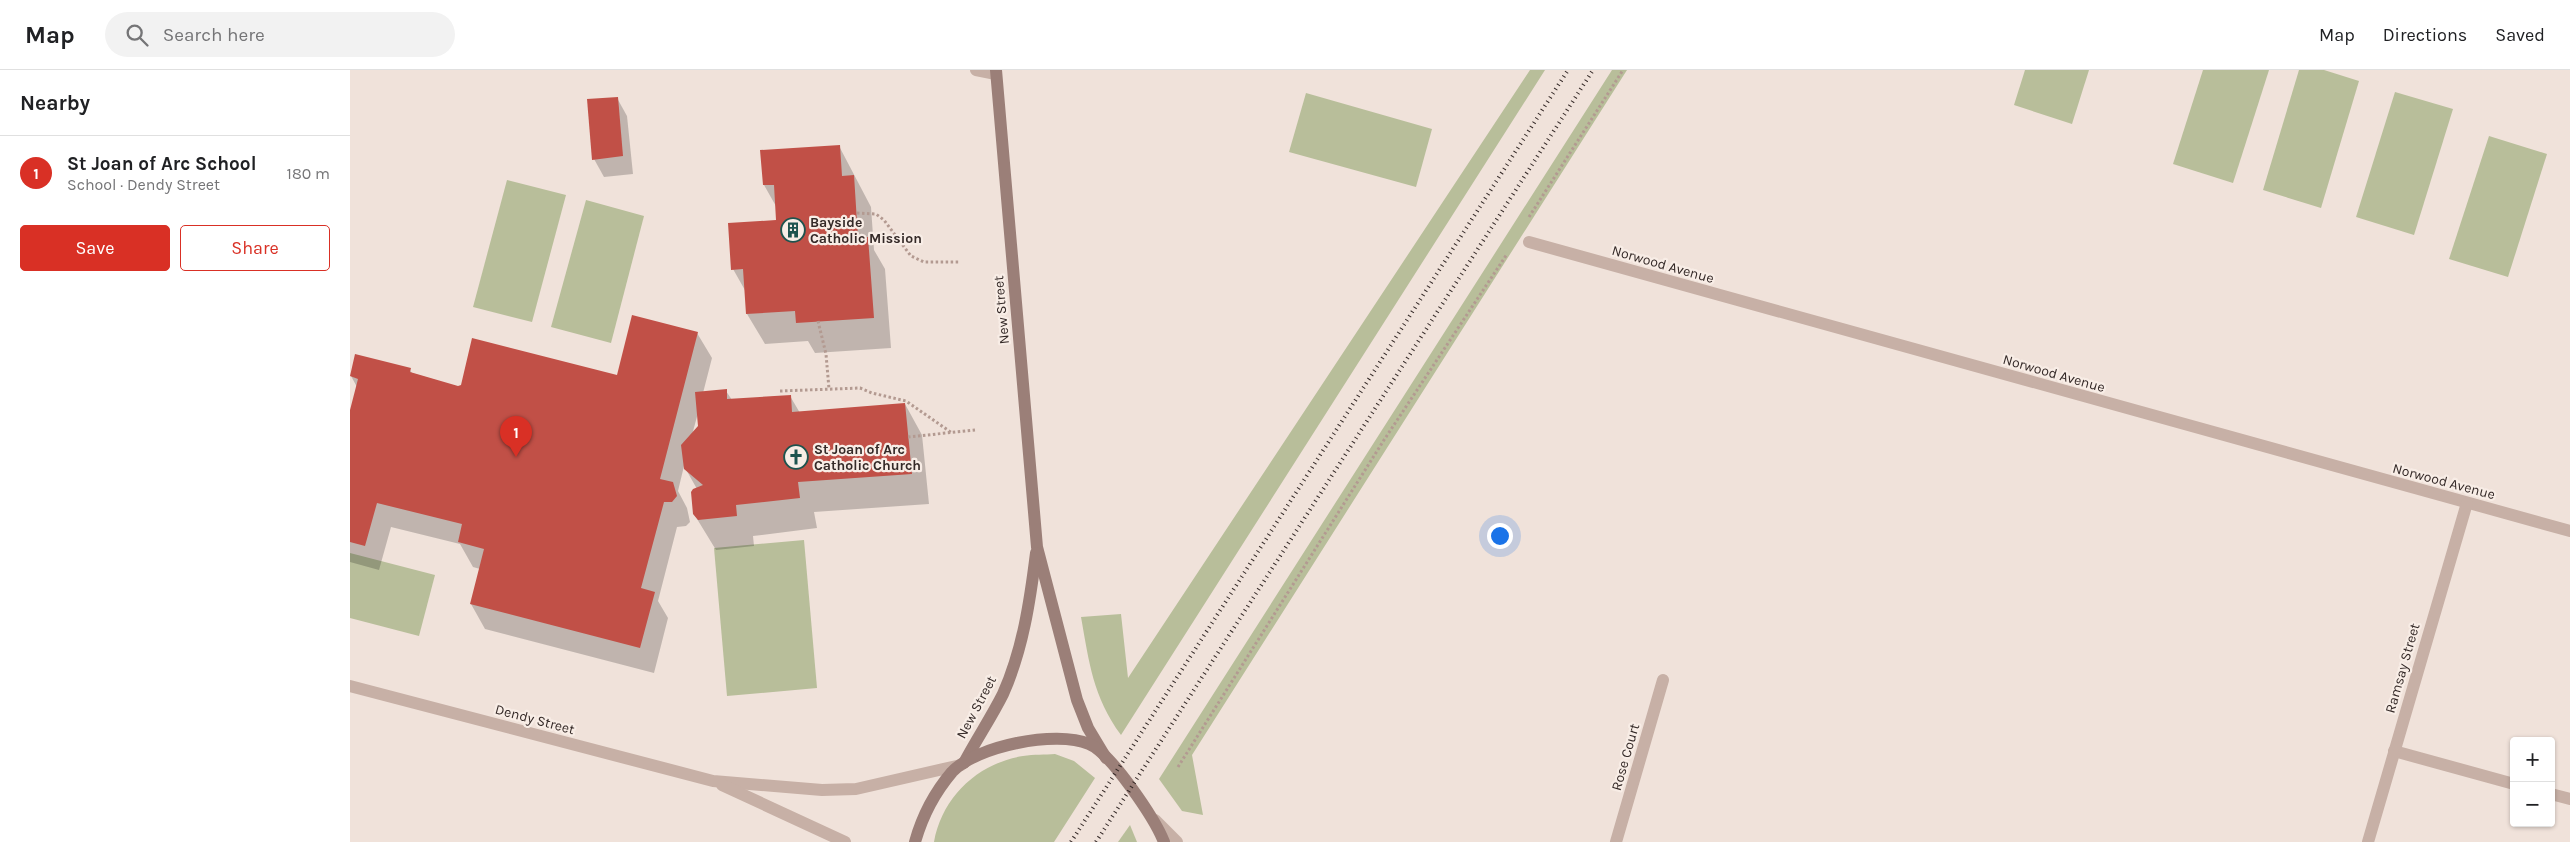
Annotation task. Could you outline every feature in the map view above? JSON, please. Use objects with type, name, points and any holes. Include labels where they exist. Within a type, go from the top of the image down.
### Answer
[{"type":"main road","name":"New Street","points":[[996,72],[1037,547],[1077,700],[1088,728],[1106,758]]},
{"type":"main road","name":"New Street","points":[[962,764],[998,704],[1018,656],[1028,608],[1037,547]]},
{"type":"main road","points":[[915,842],[934,798],[953,772],[962,764],[1005,747],[1050,738],[1089,744],[1106,758],[1150,815],[1164,842]]},
{"type":"street","points":[[976,70],[996,72]]},
{"type":"street","name":"Norwood Avenue","points":[[1529,242],[2570,532]]},
{"type":"street","name":"Ramsay Street","points":[[2368,842],[2466,503]]},
{"type":"street","name":"Rose Court","points":[[1616,842],[1663,680]]},
{"type":"street","name":"Dendy Street","points":[[350,686],[712,781],[845,842]]},
{"type":"street","points":[[2394,751],[2510,783]]},
{"type":"street","name":"Dendy Street","points":[[712,781],[822,790],[856,789],[962,764]]},
{"type":"street","points":[[2555,795],[2570,799]]},
{"type":"street","points":[[1150,815],[1176,842]]},
{"type":"path","points":[[1525,223],[1624,70]]},
{"type":"path","points":[[857,213],[876,214],[884,220],[912,256],[924,262],[960,262]]},
{"type":"path","points":[[1178,767],[1384,440],[1510,249]]},
{"type":"path","points":[[818,322],[826,354],[829,389]]},
{"type":"path","points":[[780,391],[860,388],[872,394],[906,401],[952,432]]},
{"type":"path","points":[[908,437],[975,430]]},
{"type":"green space","points":[[1530,70],[1545,70],[1121,735],[1098,693],[1081,617],[1121,614],[1128,678]]},
{"type":"green space","points":[[1612,70],[1627,70],[1192,755],[1203,815],[1182,811],[1159,779]]},
{"type":"green space","points":[[2025,70],[2089,70],[2072,124],[2014,105]]},
{"type":"green space","points":[[2203,70],[2269,70],[2233,183],[2173,164]]},
{"type":"green space","points":[[2299,70],[2324,70],[2359,81],[2321,208],[2263,190]]},
{"type":"green space","points":[[2395,92],[2453,109],[2414,235],[2356,217]]},
{"type":"green space","points":[[1306,93],[1432,129],[1416,187],[1289,152]]},
{"type":"green space","points":[[2489,136],[2547,154],[2508,277],[2449,259]]},
{"type":"green space","points":[[507,180],[566,195],[532,322],[473,307]]},
{"type":"green space","points":[[586,200],[644,216],[611,343],[551,327]]},
{"type":"green space","points":[[804,540],[817,688],[727,696],[714,548]]},
{"type":"green space","points":[[350,553],[435,575],[419,636],[350,618]]},
{"type":"green space","points":[[1055,754],[1074,761],[1095,778],[1054,842],[934,842],[938,826],[945,811],[954,797],[977,774],[1007,760],[1027,755]]},
{"type":"green space","points":[[1130,825],[1137,842],[1118,842]]},
{"type":"building","points":[[618,97],[623,156],[592,160],[587,99]]},
{"type":"building","name":"Bayside Catholic Mission","points":[[840,145],[842,176],[854,175],[858,238],[868,237],[874,318],[796,323],[795,311],[746,314],[743,269],[731,270],[728,223],[776,220],[774,185],[763,185],[760,150]]},
{"type":"building","points":[[632,315],[698,332],[660,479],[673,482],[677,496],[672,502],[664,502],[641,588],[655,592],[640,648],[470,604],[484,549],[458,542],[462,524],[377,503],[365,546],[350,542],[350,410],[358,379],[350,376],[355,354],[411,368],[410,372],[458,386],[461,385],[472,338],[617,375]]},
{"type":"building","name":"St Joan of Arc Catholic Church","points":[[727,389],[727,399],[791,395],[792,412],[905,403],[912,474],[798,482],[800,498],[736,505],[737,516],[698,520],[693,514],[691,492],[693,489],[703,485],[684,469],[681,445],[698,426],[695,392]]},
{"type":"railway","points":[[1071,842],[1568,70]]},
{"type":"railway","points":[[1096,842],[1593,70]]},
{"type":"place","name":"Bayside Catholic Mission","points":[[793,230]]},
{"type":"place","name":"St Joan of Arc School","points":[[516,457]]},
{"type":"place","name":"St Joan of Arc Catholic Church","points":[[796,457]]}]
